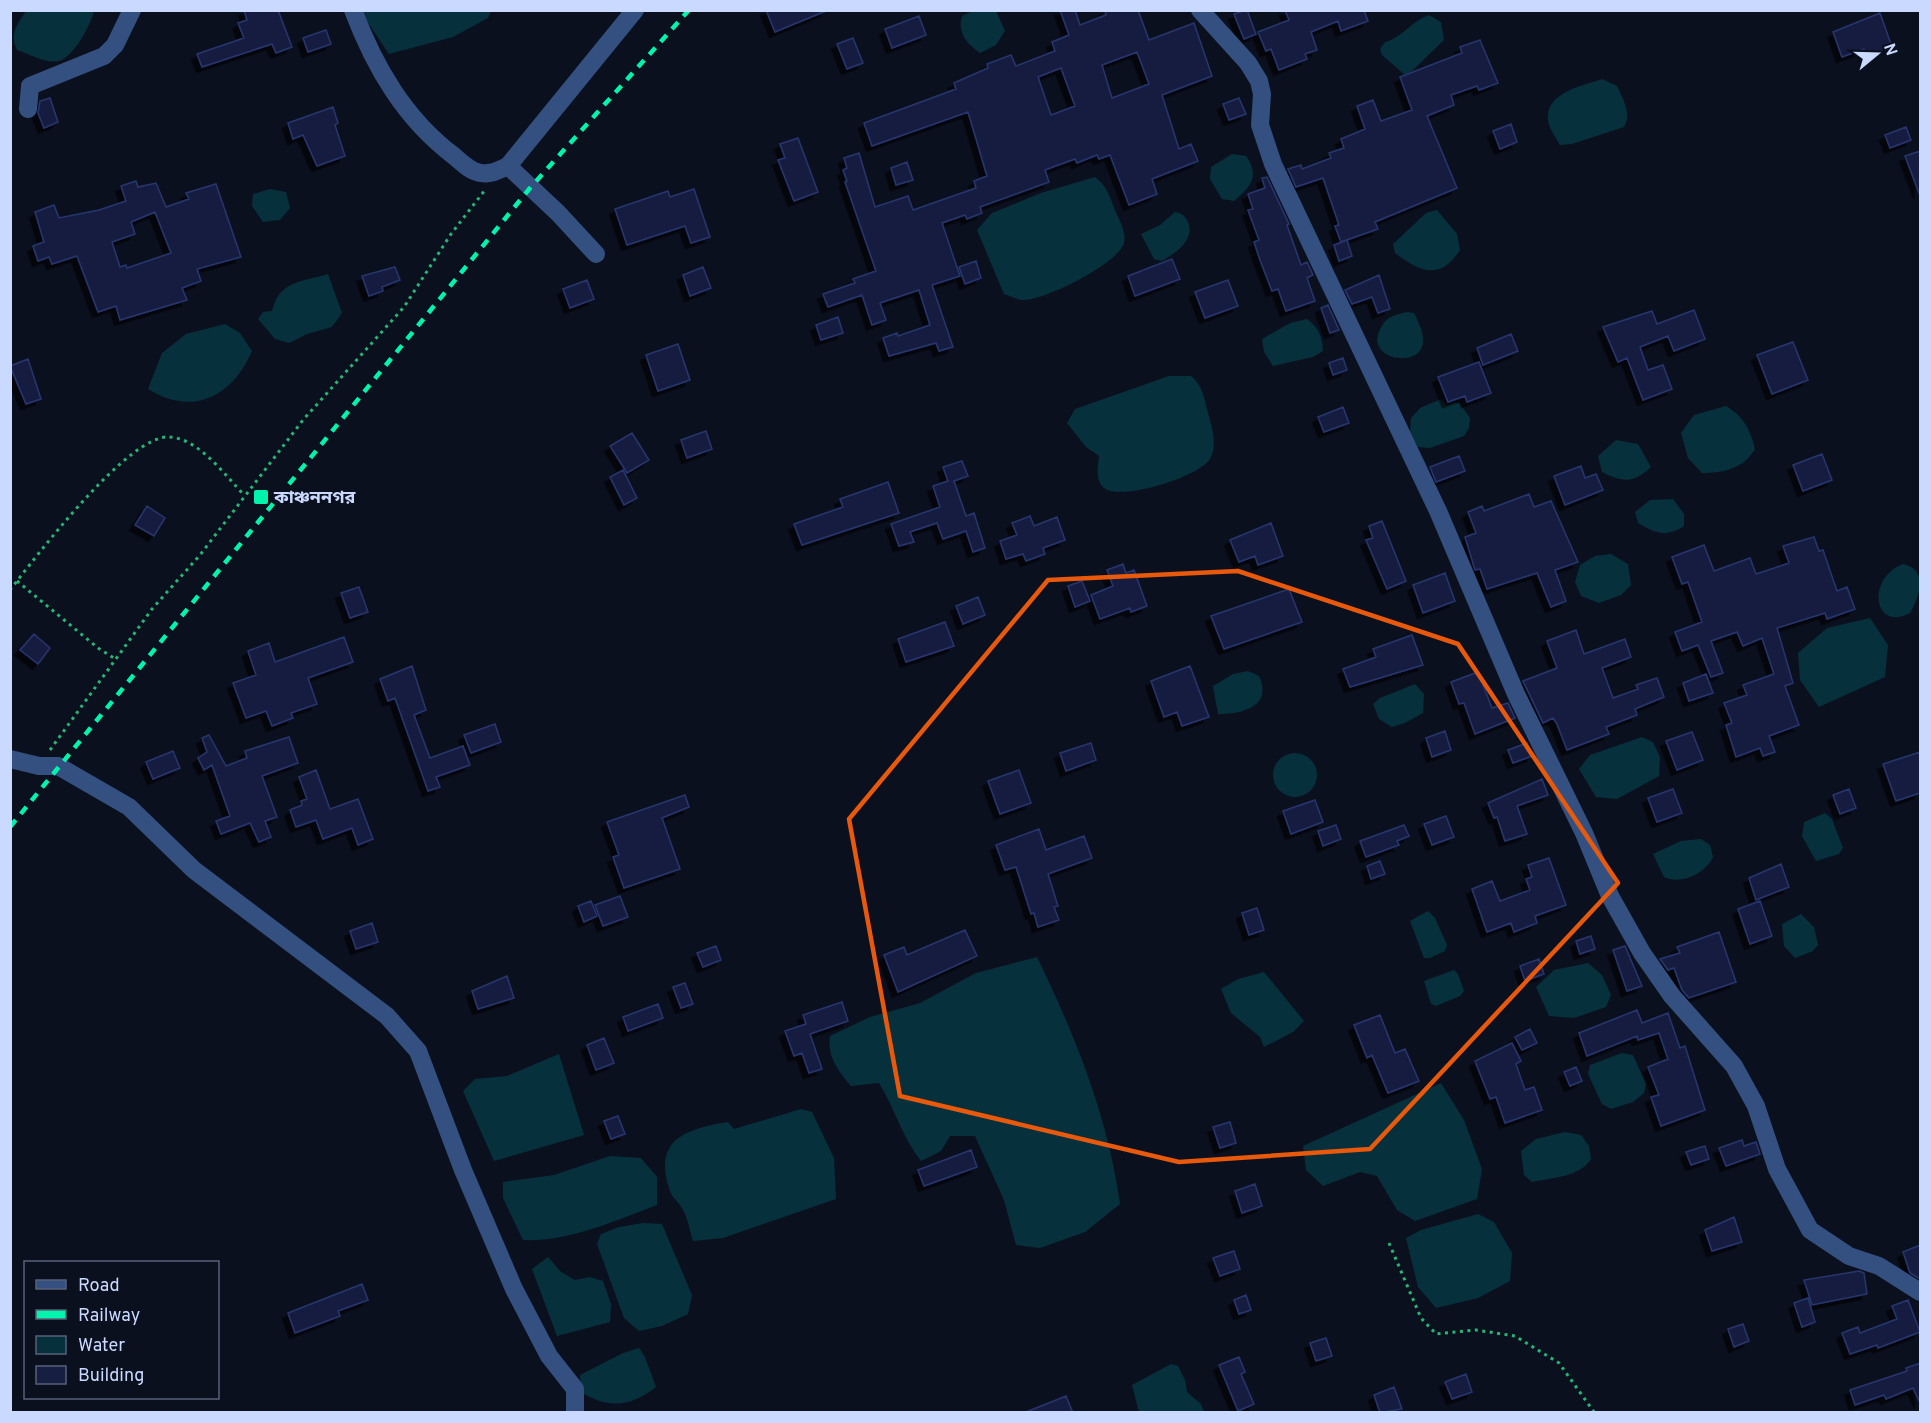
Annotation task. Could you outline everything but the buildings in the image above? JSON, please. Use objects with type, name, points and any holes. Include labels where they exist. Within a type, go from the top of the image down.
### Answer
[{"type":"street","points":[[28,109],[30,86],[104,56],[115,45],[132,10]]},
{"type":"street","points":[[353,10],[367,46],[389,87],[416,123],[472,170],[484,174],[501,169],[635,10]]},
{"type":"street","points":[[1200,10],[1248,63],[1259,81],[1262,94],[1260,124],[1272,164],[1438,511],[1516,694],[1584,833],[1610,896],[1642,953],[1672,996],[1734,1066],[1756,1106],[1777,1169],[1810,1230],[1849,1256],[1880,1266],[1920,1292]]},
{"type":"street","points":[[501,169],[558,213],[596,254]]},
{"type":"street","points":[[10,759],[39,766],[58,766],[129,807],[194,870],[387,1016],[418,1051],[463,1170],[514,1289],[549,1356],[574,1389],[575,1413]]},
{"type":"path","points":[[39,766],[152,609],[200,555],[303,420],[404,307],[451,234],[501,169]]},
{"type":"path","points":[[10,590],[61,525],[98,485],[148,443],[168,436],[189,443],[215,464],[244,495]]},
{"type":"path","points":[[17,582],[98,648],[117,660]]},
{"type":"path","points":[[1389,1243],[1421,1318],[1436,1334],[1476,1330],[1515,1335],[1559,1363],[1594,1413]]},
{"type":"highlighted area","points":[[1238,571],[1458,644],[1618,883],[1370,1149],[1179,1162],[900,1096],[849,819],[1048,580]]},
{"type":"water","points":[[26,11],[94,11],[76,47],[65,58],[54,62],[17,50],[14,34]]},
{"type":"water","points":[[360,11],[491,11],[488,18],[453,37],[389,54]]},
{"type":"water","points":[[973,11],[996,11],[1005,31],[996,45],[980,53],[967,42],[961,28],[962,16]]},
{"type":"water","points":[[1429,15],[1441,22],[1444,40],[1405,75],[1382,55],[1380,49],[1385,42]]},
{"type":"water","points":[[1602,79],[1617,86],[1622,96],[1627,112],[1624,127],[1572,144],[1560,145],[1548,122],[1549,110],[1553,102],[1567,92]]},
{"type":"water","points":[[1232,154],[1246,156],[1253,175],[1249,186],[1234,201],[1222,199],[1210,179],[1211,167]]},
{"type":"water","points":[[1095,177],[1107,191],[1123,230],[1125,239],[1119,252],[1095,271],[1046,294],[1022,300],[1004,294],[977,230],[992,213],[1041,193]]},
{"type":"water","points":[[270,189],[286,192],[290,208],[280,220],[263,222],[252,206],[253,194]]},
{"type":"water","points":[[1437,210],[1457,234],[1460,250],[1452,260],[1437,270],[1421,269],[1395,253],[1393,244],[1426,213]]},
{"type":"water","points":[[1175,212],[1182,214],[1187,220],[1189,233],[1187,239],[1179,250],[1168,258],[1162,261],[1154,259],[1141,234],[1160,225]]},
{"type":"water","points":[[328,274],[342,313],[332,327],[307,334],[289,343],[275,339],[258,319],[263,312],[272,311],[275,301],[286,288],[300,281]]},
{"type":"water","points":[[1408,312],[1414,313],[1420,326],[1423,340],[1421,349],[1415,355],[1406,358],[1388,355],[1381,350],[1377,342],[1381,327],[1390,318]]},
{"type":"water","points":[[1307,319],[1319,333],[1323,351],[1313,357],[1273,366],[1264,352],[1262,339],[1290,323]]},
{"type":"water","points":[[225,324],[240,333],[252,351],[244,367],[222,391],[209,398],[180,401],[148,389],[162,353],[186,334]]},
{"type":"water","points":[[1169,376],[1191,376],[1201,388],[1213,435],[1214,447],[1211,457],[1193,472],[1160,485],[1125,492],[1111,491],[1103,487],[1098,476],[1099,456],[1086,447],[1067,423],[1075,409]]},
{"type":"water","points":[[1441,399],[1447,405],[1459,402],[1470,418],[1469,428],[1464,436],[1430,448],[1418,447],[1410,434],[1411,418],[1420,408]]},
{"type":"water","points":[[1726,406],[1745,424],[1755,449],[1745,461],[1732,468],[1702,473],[1688,458],[1681,433],[1694,415]]},
{"type":"water","points":[[1616,440],[1638,444],[1651,467],[1645,473],[1627,480],[1602,472],[1598,456]]},
{"type":"water","points":[[1673,499],[1684,514],[1684,526],[1672,532],[1661,533],[1638,523],[1635,512],[1650,500]]},
{"type":"water","points":[[1611,554],[1628,564],[1631,585],[1621,595],[1599,603],[1581,596],[1575,582],[1580,565],[1595,556]]},
{"type":"water","points":[[1903,564],[1911,567],[1919,577],[1917,599],[1910,613],[1897,617],[1888,616],[1882,610],[1879,590],[1891,571]]},
{"type":"water","points":[[1870,618],[1888,645],[1885,677],[1819,707],[1800,680],[1798,653],[1827,628]]},
{"type":"water","points":[[1248,671],[1259,676],[1262,695],[1259,701],[1246,710],[1218,714],[1213,686],[1233,674]]},
{"type":"water","points":[[1415,684],[1424,694],[1423,713],[1392,727],[1379,719],[1373,704],[1380,698]]},
{"type":"water","points":[[1642,737],[1653,742],[1660,757],[1659,776],[1617,799],[1596,797],[1579,769],[1590,755]]},
{"type":"water","points":[[1295,753],[1310,760],[1317,775],[1310,790],[1295,797],[1280,790],[1273,775],[1280,760]]},
{"type":"water","points":[[1825,813],[1832,819],[1843,848],[1839,854],[1816,861],[1802,836],[1804,822]]},
{"type":"water","points":[[1701,839],[1710,845],[1713,857],[1709,863],[1698,873],[1685,879],[1664,877],[1653,854],[1681,841]]},
{"type":"water","points":[[1428,911],[1435,918],[1447,945],[1445,951],[1430,958],[1424,958],[1410,921]]},
{"type":"water","points":[[1801,914],[1814,927],[1818,945],[1813,951],[1795,958],[1784,946],[1782,924]]},
{"type":"water","points":[[1037,957],[1077,1046],[1088,1077],[1107,1140],[1120,1204],[1085,1232],[1040,1248],[1016,1245],[1004,1200],[975,1136],[950,1136],[941,1151],[921,1161],[914,1152],[879,1083],[851,1086],[834,1063],[830,1051],[830,1036],[870,1017],[920,1003],[976,973]]},
{"type":"water","points":[[1588,963],[1602,975],[1611,995],[1606,1007],[1574,1018],[1549,1016],[1536,987],[1554,970]]},
{"type":"water","points":[[1454,970],[1458,974],[1464,991],[1460,996],[1436,1006],[1431,1004],[1424,981]]},
{"type":"water","points":[[1264,972],[1304,1021],[1293,1032],[1264,1047],[1260,1037],[1231,1013],[1221,989],[1238,979]]},
{"type":"water","points":[[1622,1053],[1633,1055],[1646,1084],[1644,1093],[1633,1102],[1611,1109],[1602,1104],[1588,1074],[1590,1065]]},
{"type":"water","points":[[559,1054],[584,1135],[494,1161],[463,1091],[475,1079],[507,1076]]},
{"type":"water","points":[[1441,1083],[1464,1120],[1482,1169],[1477,1199],[1415,1221],[1397,1210],[1377,1176],[1360,1172],[1323,1186],[1306,1170],[1303,1146]]},
{"type":"water","points":[[801,1109],[812,1112],[834,1158],[836,1199],[723,1238],[693,1241],[682,1207],[671,1194],[666,1174],[665,1160],[676,1140],[686,1133],[712,1125],[728,1122],[734,1129]]},
{"type":"water","points":[[1565,1132],[1581,1135],[1589,1146],[1591,1159],[1580,1170],[1573,1173],[1532,1182],[1524,1175],[1521,1151],[1536,1139]]},
{"type":"water","points":[[610,1156],[641,1158],[657,1177],[657,1205],[574,1234],[540,1240],[523,1240],[503,1198],[503,1182],[554,1175]]},
{"type":"water","points":[[1478,1214],[1494,1222],[1512,1253],[1510,1281],[1478,1298],[1436,1308],[1418,1287],[1406,1238],[1421,1230]]},
{"type":"water","points":[[643,1223],[662,1224],[692,1295],[688,1314],[662,1326],[639,1331],[624,1318],[597,1244],[601,1234],[619,1227]]},
{"type":"water","points":[[548,1257],[561,1272],[575,1280],[590,1277],[603,1281],[611,1304],[610,1322],[557,1336],[532,1269]]},
{"type":"water","points":[[639,1348],[645,1357],[656,1387],[647,1394],[628,1402],[610,1403],[581,1392],[580,1375],[623,1353]]},
{"type":"water","points":[[1171,1364],[1178,1366],[1185,1380],[1187,1392],[1201,1404],[1204,1412],[1139,1412],[1132,1385]]},
{"type":"railway","points":[[10,827],[530,188],[689,10]]},
{"type":"place","name":"কাঞ্চননগর","points":[[261,497]]}]
